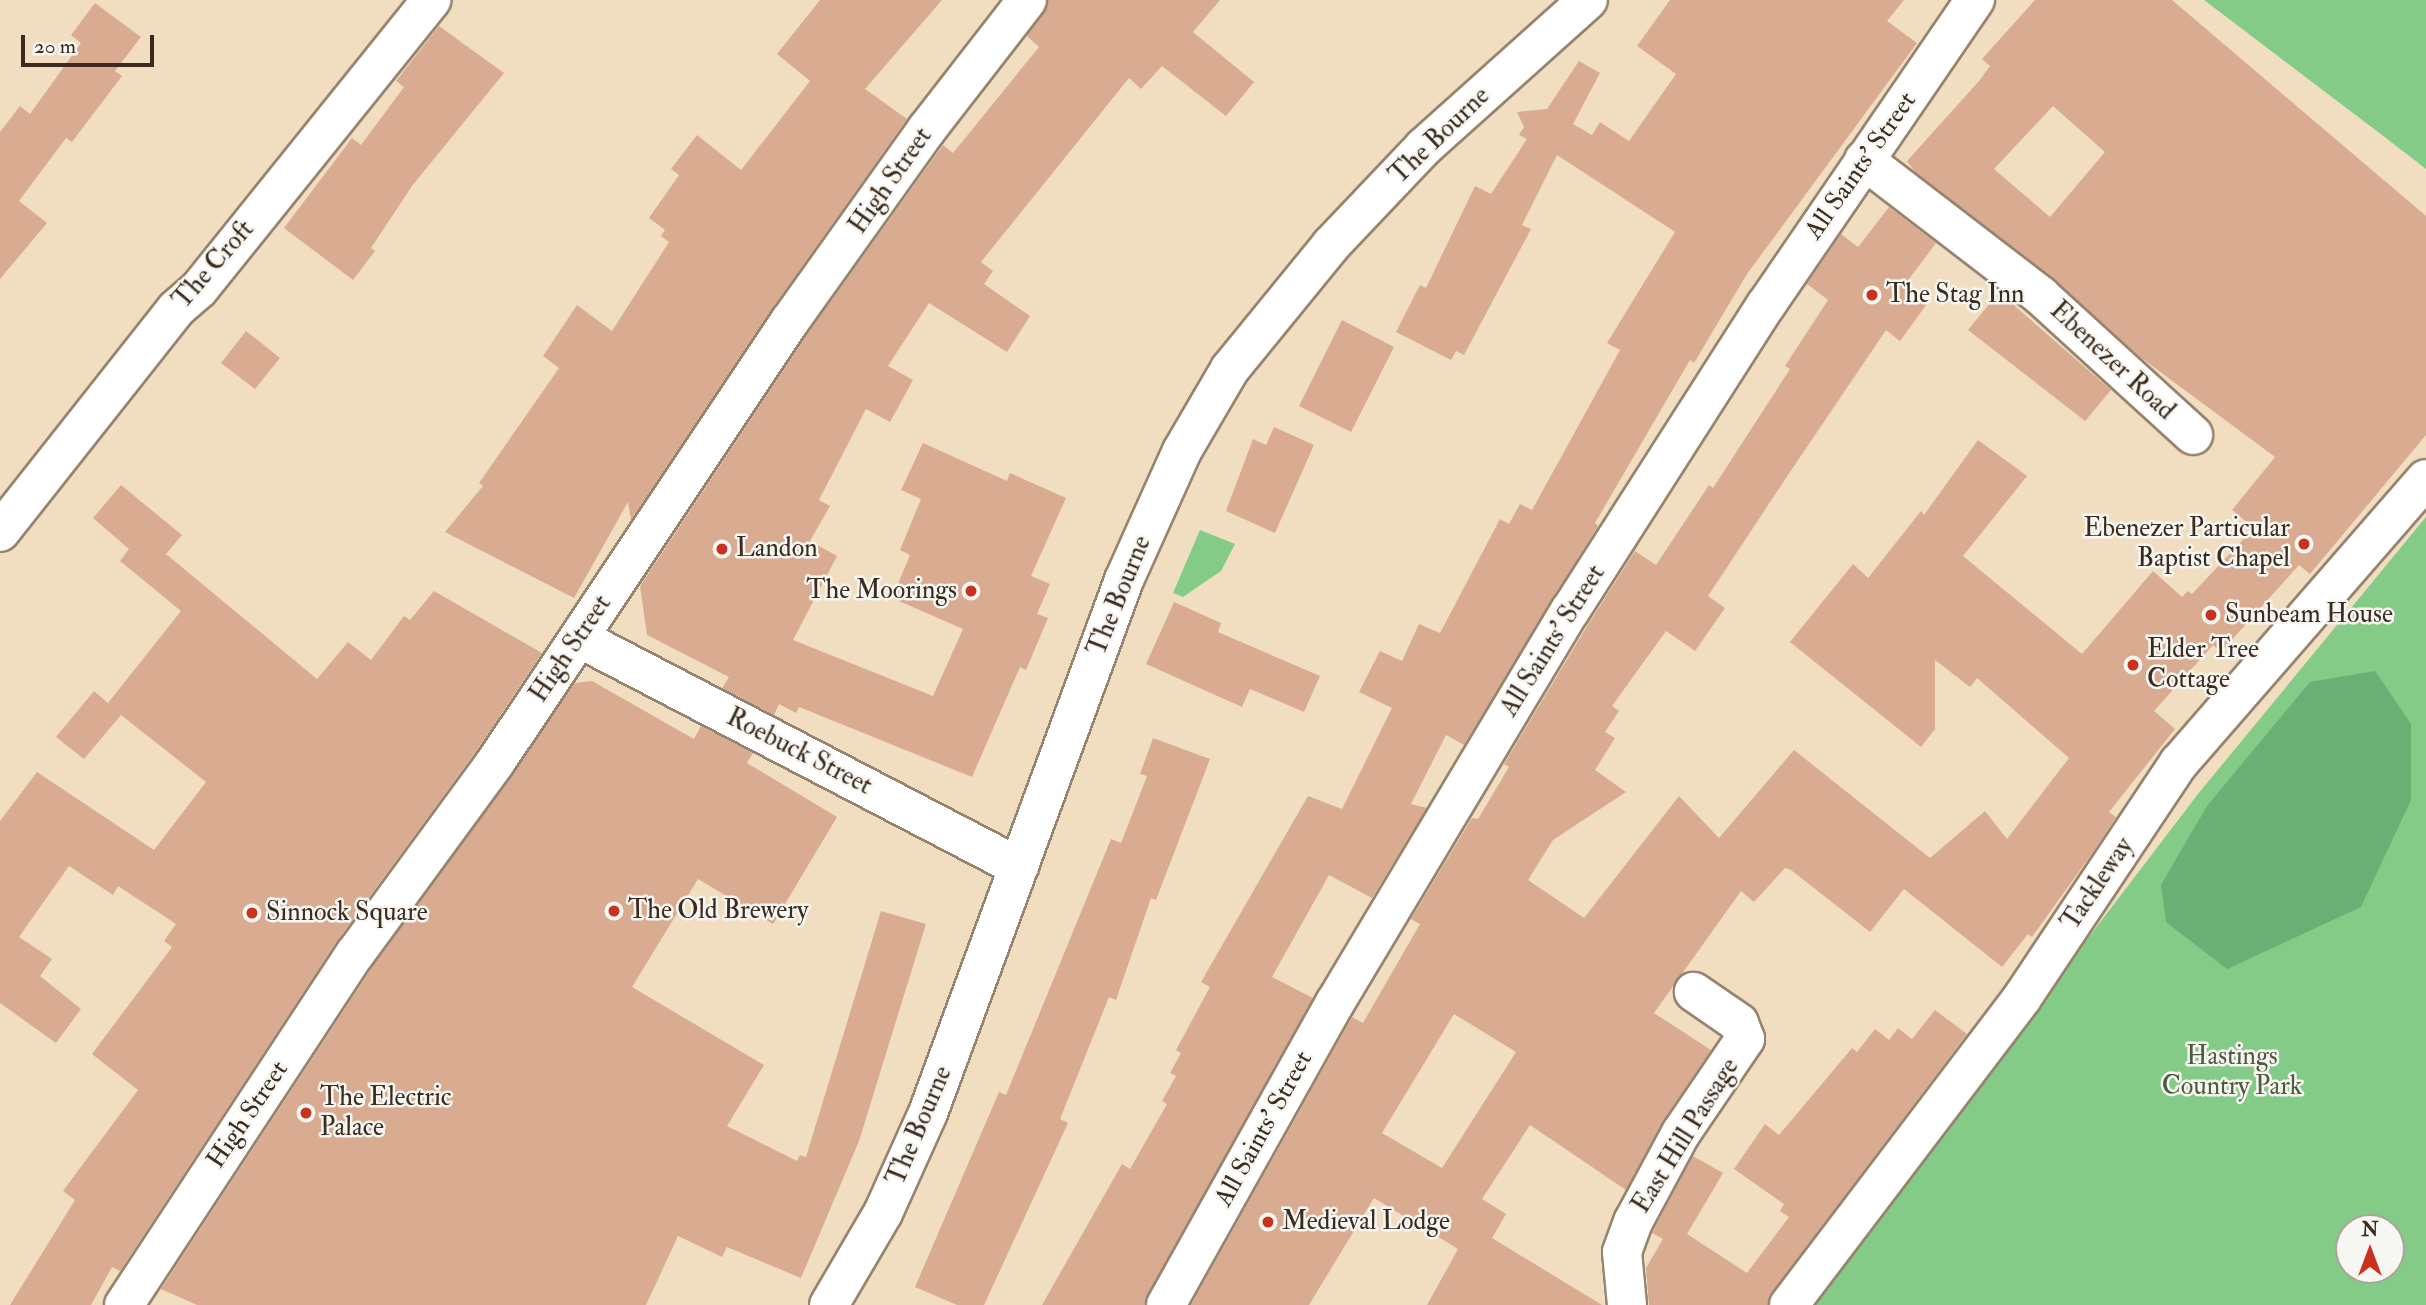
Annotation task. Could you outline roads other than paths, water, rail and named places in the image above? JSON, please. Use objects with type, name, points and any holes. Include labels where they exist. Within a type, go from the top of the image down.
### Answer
[{"type":"main road","name":"The Croft","points":[[0,532],[176,309],[199,289],[431,0]]},
{"type":"main road","name":"High Street","points":[[133,1303],[351,961],[482,782],[790,321],[927,129],[1027,0]]},
{"type":"main road","name":"The Bourne","points":[[829,1305],[883,1213],[929,1113],[1128,569],[1182,451],[1230,369],[1331,246],[1424,147],[1588,0]]},
{"type":"main road","name":"All Saints' Street","points":[[1166,1305],[1335,1003],[1474,769],[1613,544],[1864,160],[1975,0]]},
{"type":"main road","name":"Ebenezer Road","points":[[1864,160],[2041,296],[2193,435]]},
{"type":"main road","name":"Tackleway","points":[[1789,1305],[2022,998],[2179,764],[2426,478]]},
{"type":"main road","name":"Roebuck Street","points":[[579,638],[1019,867]]},
{"type":"main road","name":"East Hill Passage","points":[[1627,1305],[1622,1252],[1633,1222],[1681,1133],[1745,1039],[1739,1023],[1693,992]]},
{"type":"place","name":"The Stag Inn","points":[[1872,295]]},
{"type":"place","name":"Ebenezer Particular Baptist Chapel","points":[[2304,544]]},
{"type":"place","name":"Landon","points":[[722,549]]},
{"type":"place","name":"The Moorings","points":[[971,591]]},
{"type":"place","name":"Sunbeam House","points":[[2211,615]]},
{"type":"place","name":"Elder Tree Cottage","points":[[2133,665]]},
{"type":"place","name":"The Old Brewery","points":[[614,911]]},
{"type":"place","name":"Sinnock Square","points":[[252,913]]},
{"type":"place","name":"The Electric Palace","points":[[306,1113]]},
{"type":"place","name":"Medieval Lodge","points":[[1268,1222]]},
{"type":"park label","name":"Hastings Country Park","points":[[2232,1072]]}]
